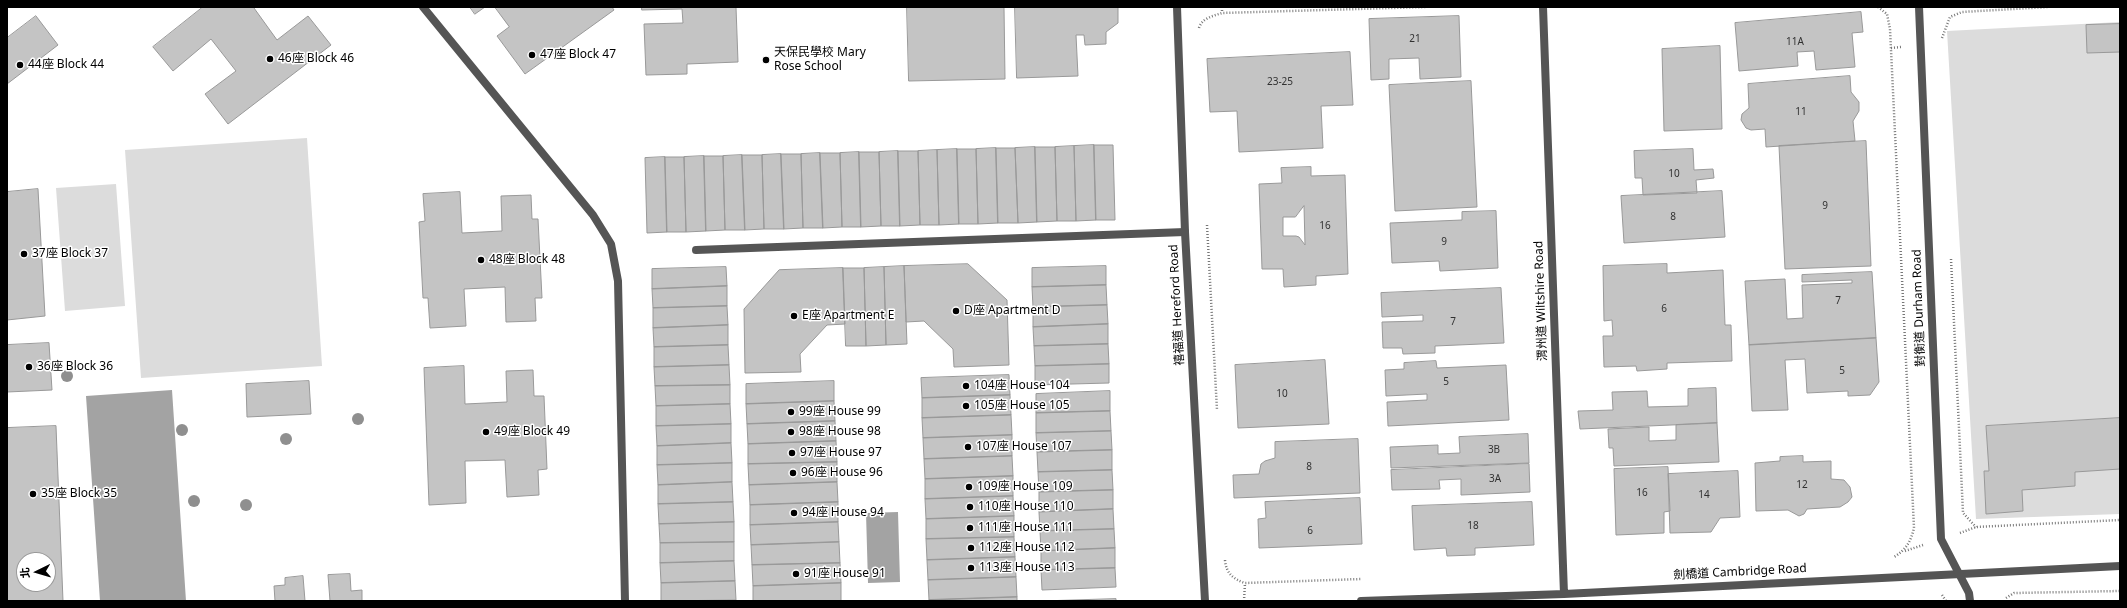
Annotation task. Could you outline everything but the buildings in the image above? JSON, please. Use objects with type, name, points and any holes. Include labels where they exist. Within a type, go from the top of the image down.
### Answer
[{"type":"street","points":[[423,7],[593,215],[611,244],[618,281],[625,601]]},
{"type":"street","name":"禧福道 Hereford Road","points":[[1177,7],[1185,232],[1205,601]]},
{"type":"street","name":"渭州道 Wiltshire Road","points":[[1543,7],[1564,594]]},
{"type":"street","name":"對衡道 Durham Road","points":[[1919,7],[1940,539],[1969,593],[1970,601]]},
{"type":"street","points":[[696,250],[1185,232]]},
{"type":"street","name":"劍橋道 Cambridge Road","points":[[1361,601],[1564,594],[1957,573],[2120,566]]},
{"type":"path","points":[[1222,7],[1222,13]]},
{"type":"path","points":[[1199,30],[1201,23],[1209,17],[1222,13],[1426,7]]},
{"type":"path","points":[[1878,7],[1887,14],[1890,29],[1914,528],[1911,539],[1904,551],[1892,558]]},
{"type":"path","points":[[1942,41],[1942,36],[1950,17],[1962,12],[2048,7]]},
{"type":"path","points":[[1207,222],[1217,413]]},
{"type":"path","points":[[1952,258],[1963,513],[1976,527],[2120,520]]},
{"type":"path","points":[[1225,556],[1225,564],[1229,574],[1235,580],[1245,583],[1362,579]]},
{"type":"path","points":[[1244,601],[1245,583]]},
{"type":"path","points":[[2006,601],[2006,598],[2014,593],[2120,591]]},
{"type":"shaded area","points":[[2120,22],[2120,514],[1976,519],[1947,31]]},
{"type":"shaded area","points":[[307,138],[322,366],[141,378],[125,150]]},
{"type":"shaded area","points":[[116,184],[125,306],[65,311],[56,188]]},
{"type":"shaded area","points":[[172,390],[186,601],[100,601],[86,396]]},
{"type":"shaded area","points":[[898,512],[900,582],[868,583],[866,513]]},
{"type":"place","name":"47座 Block 47","points":[[532,55]]},
{"type":"place","name":"46座 Block 46","points":[[270,59]]},
{"type":"place","name":"天保民學校 Mary Rose School","points":[[766,60]]},
{"type":"place","name":"44座 Block 44","points":[[20,65]]},
{"type":"place","name":"37座 Block 37","points":[[24,254]]},
{"type":"place","name":"48座 Block 48","points":[[481,260]]},
{"type":"place","name":"D座 Apartment D","points":[[956,311]]},
{"type":"place","name":"E座 Apartment E","points":[[794,316]]},
{"type":"place","name":"36座 Block 36","points":[[29,367]]},
{"type":"place","name":"104座 House 104","points":[[966,386]]},
{"type":"place","name":"105座 House 105","points":[[966,406]]},
{"type":"place","name":"99座 House 99","points":[[791,412]]},
{"type":"place","name":"49座 Block 49","points":[[486,432]]},
{"type":"place","name":"98座 House 98","points":[[791,432]]},
{"type":"place","name":"107座 House 107","points":[[968,447]]},
{"type":"place","name":"97座 House 97","points":[[792,453]]},
{"type":"place","name":"96座 House 96","points":[[793,473]]},
{"type":"place","name":"109座 House 109","points":[[969,487]]},
{"type":"place","name":"35座 Block 35","points":[[33,494]]},
{"type":"place","name":"110座 House 110","points":[[970,507]]},
{"type":"place","name":"94座 House 94","points":[[794,513]]},
{"type":"place","name":"111座 House 111","points":[[970,528]]},
{"type":"place","name":"112座 House 112","points":[[971,548]]},
{"type":"place","name":"113座 House 113","points":[[971,568]]},
{"type":"place","name":"91座 House 91","points":[[796,574]]}]
